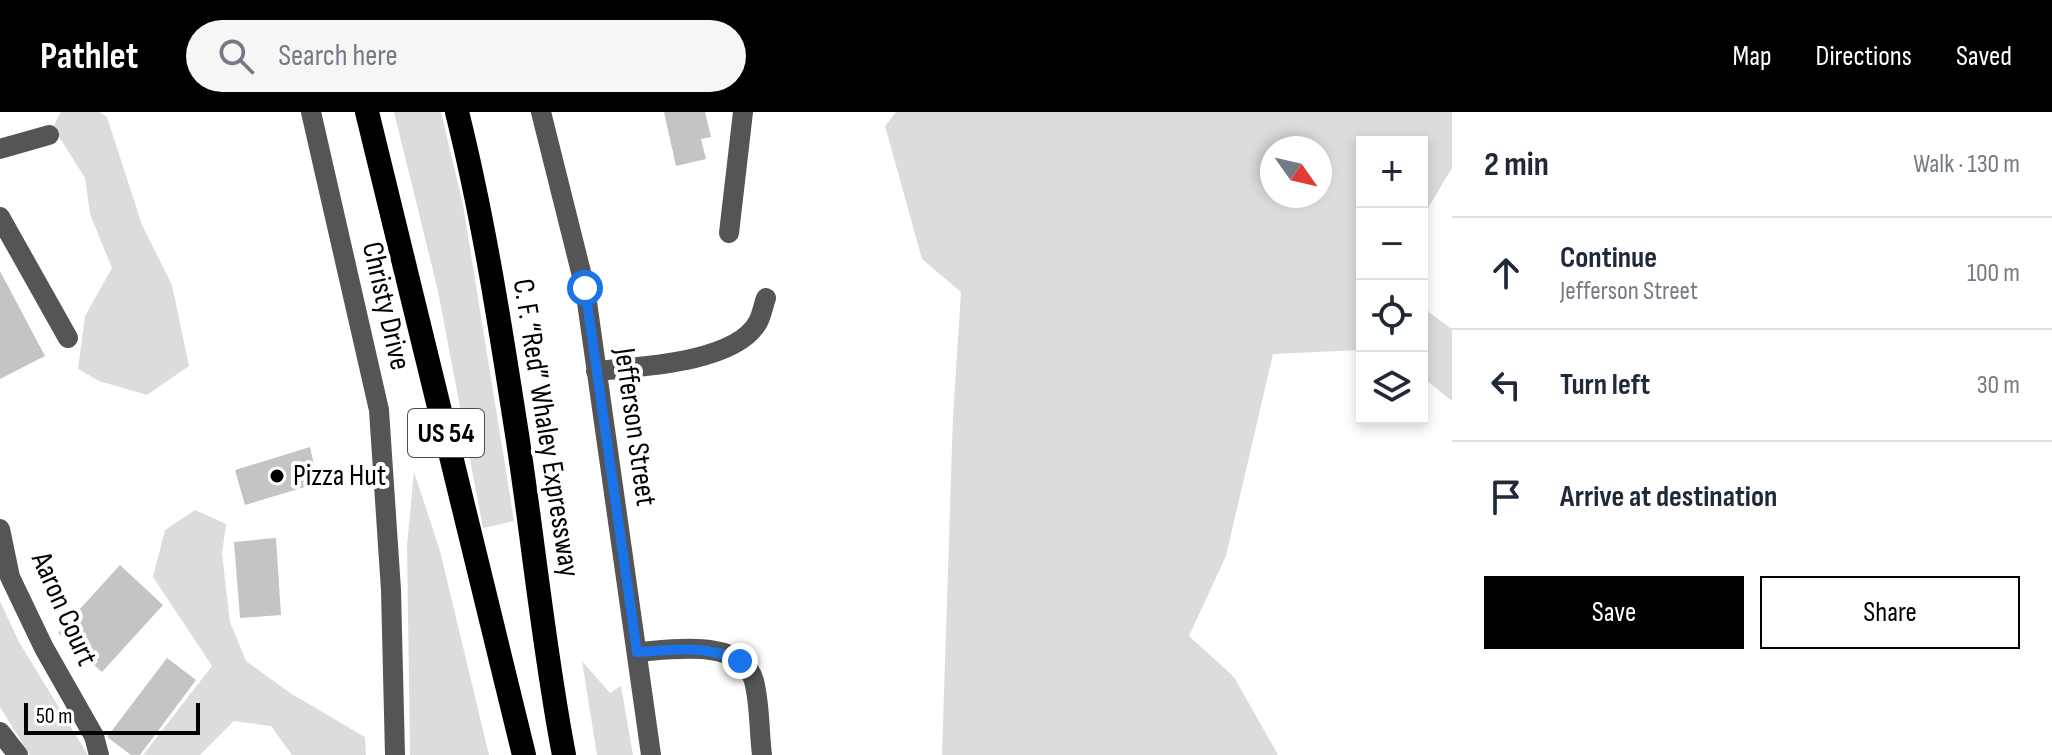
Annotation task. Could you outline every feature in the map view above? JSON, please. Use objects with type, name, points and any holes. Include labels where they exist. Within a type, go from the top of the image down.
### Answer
[{"type":"highway","name":"US 54","points":[[367,112],[521,755]]},
{"type":"highway","name":"C. F. “Red” Whaley Expressway","points":[[457,112],[472,173],[518,440],[564,755]]},
{"type":"street","name":"Christy Drive","points":[[311,112],[379,410],[391,590],[395,755]]},
{"type":"street","name":"Jefferson Street","points":[[541,112],[585,288],[651,755]]},
{"type":"street","points":[[729,233],[743,112]]},
{"type":"street","points":[[0,149],[49,135]]},
{"type":"street","points":[[0,217],[68,338]]},
{"type":"street","points":[[596,371],[677,362],[717,352],[738,341],[757,324],[766,298]]},
{"type":"street","name":"Aaron Court","points":[[0,529],[10,577],[44,648],[94,736],[99,755]]},
{"type":"street","points":[[637,652],[695,648],[718,651],[740,661],[753,678],[762,755]]},
{"type":"street","points":[[0,732],[18,755]]},
{"type":"shaded area","points":[[61,112],[99,112],[107,117],[142,225],[172,285],[189,366],[147,395],[99,381],[78,369],[85,316],[112,268],[90,214],[85,178],[53,127]]},
{"type":"shaded area","points":[[394,112],[441,112],[463,205],[514,521],[483,528],[438,291]]},
{"type":"shaded area","points":[[896,112],[1452,112],[1452,168],[1428,208],[1428,136],[1356,136],[1356,350],[1273,354],[1226,556],[1189,636],[1234,677],[1278,755],[942,755],[953,416],[961,292],[922,259],[885,126]]},
{"type":"shaded area","points":[[1428,310],[1452,329],[1452,401],[1428,382]]},
{"type":"shaded area","points":[[414,472],[440,551],[489,755],[410,755],[407,545]]},
{"type":"shaded area","points":[[195,510],[226,524],[222,554],[230,622],[246,661],[290,693],[365,737],[366,755],[292,755],[271,726],[234,721],[200,755],[143,755],[212,666],[153,577],[165,530]]},
{"type":"shaded area","points":[[0,601],[19,642],[88,755],[30,755],[0,707]]},
{"type":"shaded area","points":[[582,661],[610,693],[621,686],[633,755],[597,755]]},
{"type":"building","points":[[664,112],[705,112],[711,137],[701,139],[706,159],[676,166]]},
{"type":"building","points":[[0,271],[45,356],[0,379]]},
{"type":"building","name":"Pizza Hut","points":[[310,447],[318,483],[245,505],[235,470]]},
{"type":"building","points":[[276,538],[281,615],[240,618],[234,542]]},
{"type":"building","points":[[120,565],[163,605],[102,672],[58,633]]},
{"type":"building","points":[[167,658],[196,680],[140,755],[131,755],[107,737]]},
{"type":"place","name":"Pizza Hut","points":[[277,476]]},
{"type":"route","points":[[585,288],[637,652],[695,648],[718,651],[740,661]]}]
